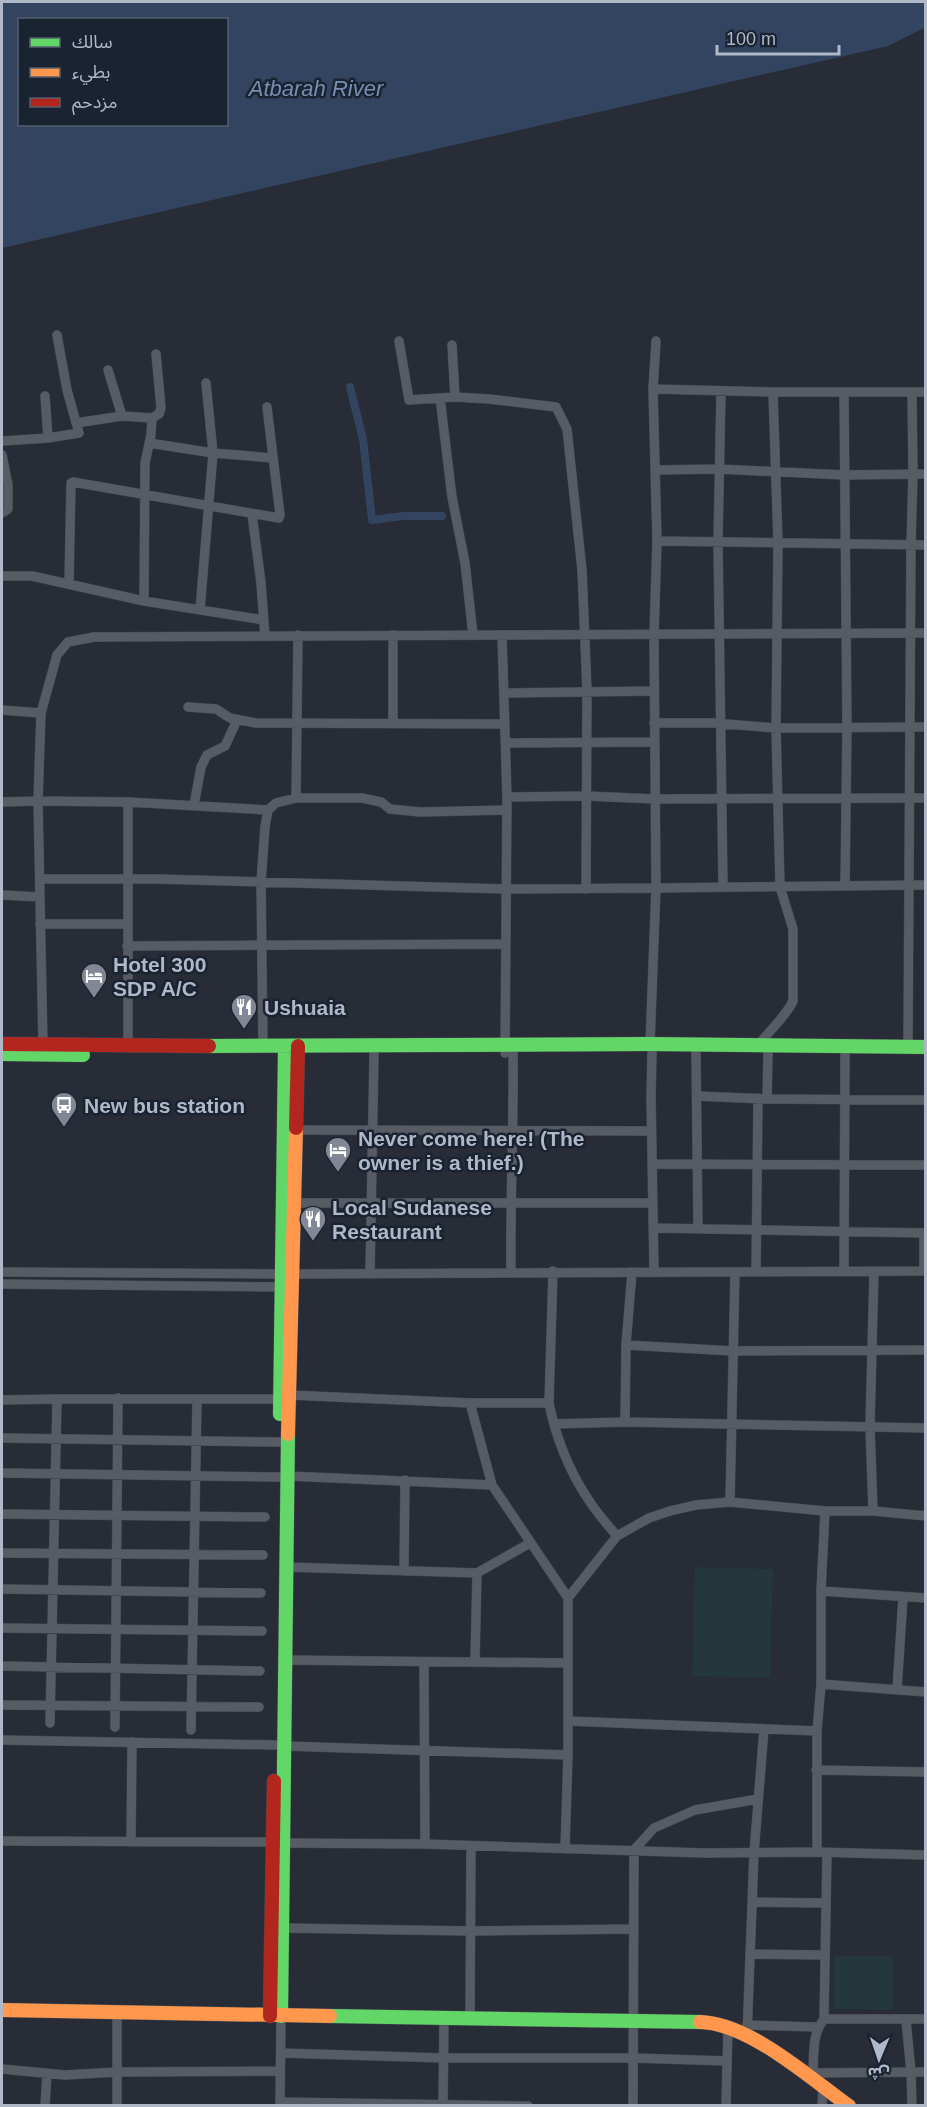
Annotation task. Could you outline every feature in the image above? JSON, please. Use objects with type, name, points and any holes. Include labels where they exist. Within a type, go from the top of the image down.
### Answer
[{"type":"street","points":[[2,441],[78,434],[57,335]]},
{"type":"street","points":[[399,341],[409,400],[455,397],[556,407],[567,429],[582,570],[586,634],[586,889]]},
{"type":"street","points":[[654,1271],[651,1049],[656,888],[654,634],[657,541],[653,388],[656,341]]},
{"type":"street","points":[[452,345],[455,397]]},
{"type":"street","points":[[76,423],[122,416],[152,418],[159,414],[156,354]]},
{"type":"street","points":[[108,370],[122,416]]},
{"type":"street","points":[[200,610],[213,453],[206,383]]},
{"type":"street","points":[[653,388],[773,392],[926,392]]},
{"type":"street","points":[[721,391],[718,542],[723,886]]},
{"type":"street","points":[[756,1272],[758,1165],[766,1034],[788,1010],[793,1001],[793,929],[780,887],[776,728],[778,543],[773,392]]},
{"type":"street","points":[[844,392],[847,633],[845,886]]},
{"type":"street","points":[[908,1047],[912,392]]},
{"type":"street","points":[[45,396],[48,438]]},
{"type":"street","points":[[440,398],[452,497],[465,563],[473,635]]},
{"type":"street","points":[[69,584],[71,483],[76,482],[273,518],[280,516],[267,408]]},
{"type":"street","points":[[144,601],[145,463],[152,418]]},
{"type":"street","points":[[149,443],[213,453],[273,458]]},
{"type":"street","points":[[2,455],[8,485],[8,509],[2,513]]},
{"type":"street","points":[[656,470],[844,475],[926,474]]},
{"type":"street","points":[[252,514],[265,636]]},
{"type":"street","points":[[657,541],[926,545]]},
{"type":"street","points":[[2,576],[33,576],[144,601],[264,620]]},
{"type":"street","points":[[44,1045],[38,801],[41,713],[57,655],[68,642],[94,637],[926,633]]},
{"type":"street","points":[[296,798],[298,635]]},
{"type":"street","points":[[393,635],[393,724]]},
{"type":"street","points":[[502,635],[507,797],[505,889],[508,1050],[514,1130],[510,1202],[511,1272]]},
{"type":"street","points":[[505,693],[654,691]]},
{"type":"street","points":[[188,707],[216,709],[237,720],[297,724],[505,724]]},
{"type":"street","points":[[2,710],[41,713]]},
{"type":"street","points":[[194,805],[201,767],[207,755],[225,746],[237,720]]},
{"type":"street","points":[[654,723],[776,728],[926,727]]},
{"type":"street","points":[[506,743],[655,742]]},
{"type":"street","points":[[507,797],[926,798]]},
{"type":"street","points":[[263,1047],[261,882],[268,810],[278,801],[296,798],[367,799],[381,802],[390,809],[420,812],[507,810]]},
{"type":"street","points":[[2,802],[128,802],[268,810]]},
{"type":"street","points":[[128,802],[128,1046]]},
{"type":"street","points":[[40,879],[128,878],[505,889],[926,885]]},
{"type":"street","points":[[2,895],[40,897]]},
{"type":"street","points":[[40,924],[127,924]]},
{"type":"street","points":[[127,946],[506,944]]},
{"type":"street","points":[[2,1044],[263,1047],[374,1054],[508,1050]]},
{"type":"street","points":[[651,1049],[696,1053],[926,1047]]},
{"type":"street","points":[[2,1054],[651,1049],[926,1055]]},
{"type":"street","points":[[288,1203],[295,1130],[291,1050]]},
{"type":"street","points":[[291,1050],[285,1278],[276,2016],[281,2052],[280,2104],[528,2106]]},
{"type":"street","points":[[696,1053],[698,1228]]},
{"type":"street","points":[[369,1274],[374,1054]]},
{"type":"street","points":[[844,1271],[845,1054]]},
{"type":"street","points":[[697,1096],[763,1099],[926,1100]]},
{"type":"street","points":[[295,1130],[651,1131]]},
{"type":"street","points":[[652,1164],[926,1165]]},
{"type":"street","points":[[288,1203],[652,1203]]},
{"type":"street","points":[[2,1284],[136,1285],[369,1274],[554,1271],[925,1271],[925,1233],[653,1228]]},
{"type":"street","points":[[554,1271],[549,1403],[566,1456],[587,1498],[617,1536]]},
{"type":"street","points":[[873,1511],[870,1426],[874,1271]]},
{"type":"street","points":[[2,1272],[137,1273],[285,1278]]},
{"type":"street","points":[[625,1422],[626,1345],[632,1272]]},
{"type":"street","points":[[729,1502],[735,1272]]},
{"type":"street","points":[[136,1285],[137,1273]]},
{"type":"street","points":[[626,1345],[733,1351],[926,1350]]},
{"type":"street","points":[[280,1746],[285,1660],[281,1612],[286,1567],[280,1442],[284,1397]]},
{"type":"street","points":[[2,1400],[284,1397],[549,1403]]},
{"type":"street","points":[[116,1727],[118,1398]]},
{"type":"street","points":[[50,1723],[57,1399]]},
{"type":"street","points":[[191,1730],[197,1399]]},
{"type":"street","points":[[470,1403],[492,1485],[568,1598],[568,1755],[564,1849]]},
{"type":"street","points":[[554,1424],[625,1422],[926,1428]]},
{"type":"street","points":[[2,1438],[280,1442]]},
{"type":"street","points":[[2,1473],[283,1477],[492,1485]]},
{"type":"street","points":[[404,1570],[405,1480]]},
{"type":"street","points":[[568,1598],[617,1536],[649,1518],[670,1510],[729,1502],[825,1511],[873,1511],[926,1516]]},
{"type":"street","points":[[807,2073],[814,2037],[824,2019],[826,1903],[816,1770],[821,1683],[821,1591],[825,1511]]},
{"type":"street","points":[[2,1515],[266,1517]]},
{"type":"street","points":[[286,1567],[477,1573],[530,1543]]},
{"type":"street","points":[[2,1552],[264,1555]]},
{"type":"street","points":[[475,1661],[477,1573]]},
{"type":"street","points":[[2,1589],[261,1593]]},
{"type":"street","points":[[821,1591],[926,1598]]},
{"type":"street","points":[[897,1690],[903,1597]]},
{"type":"street","points":[[2,1628],[262,1631]]},
{"type":"street","points":[[285,1660],[568,1663]]},
{"type":"street","points":[[424,1662],[425,1844]]},
{"type":"street","points":[[2,1666],[260,1671]]},
{"type":"street","points":[[821,1683],[926,1692]]},
{"type":"street","points":[[2,1705],[260,1707]]},
{"type":"street","points":[[568,1721],[817,1731]]},
{"type":"street","points":[[747,2031],[754,1853],[764,1729]]},
{"type":"street","points":[[2,1740],[568,1755]]},
{"type":"street","points":[[131,1842],[132,1742]]},
{"type":"street","points":[[816,1770],[926,1772]]},
{"type":"street","points":[[633,2106],[634,1850],[654,1828],[695,1810],[758,1799]]},
{"type":"street","points":[[2,1841],[425,1844],[471,1847],[926,1855]]},
{"type":"street","points":[[276,2016],[282,1928],[278,1843]]},
{"type":"street","points":[[470,2019],[471,1847]]},
{"type":"street","points":[[752,1902],[826,1903]]},
{"type":"street","points":[[282,1928],[470,1931],[634,1929]]},
{"type":"street","points":[[750,1954],[825,1955]]},
{"type":"street","points":[[2,2010],[707,2022],[747,2031],[818,2027]]},
{"type":"street","points":[[117,2013],[117,2106]]},
{"type":"street","points":[[443,2105],[444,2018]]},
{"type":"street","points":[[824,2019],[926,2019]]},
{"type":"street","points":[[906,2020],[912,2106]]},
{"type":"street","points":[[726,2106],[728,2027]]},
{"type":"street","points":[[747,2031],[849,2106]]},
{"type":"street","points":[[281,2052],[443,2058],[633,2058],[727,2061]]},
{"type":"street","points":[[2,2069],[65,2075],[118,2072],[280,2071]]},
{"type":"street","points":[[807,2073],[926,2072]]},
{"type":"street","points":[[45,2106],[47,2073]]},
{"type":"street","points":[[822,2106],[823,2088]]},
{"type":"green space","points":[[695,1567],[773,1569],[770,1678],[692,1676]]},
{"type":"green space","points":[[834,1956],[893,1956],[893,2010],[834,2009]]},
{"type":"water","name":"Atbarah River","points":[[2,2],[925,2],[926,27],[888,46],[2,248]]},
{"type":"waterway","points":[[350,387],[363,439],[372,520],[403,516],[442,516]]},
{"type":"traffic: fast","points":[[209,1046],[650,1044],[926,1047]]},
{"type":"traffic: fast","points":[[280,1414],[285,1047]]},
{"type":"traffic: fast","points":[[2,1054],[83,1055]]},
{"type":"traffic: fast","points":[[281,2016],[288,1434]]},
{"type":"traffic: fast","points":[[330,2016],[700,2022]]},
{"type":"traffic: slow","points":[[288,1434],[296,1128]]},
{"type":"traffic: slow","points":[[2,2010],[330,2016]]},
{"type":"traffic: slow","points":[[700,2022],[719,2025],[758,2042],[798,2067],[849,2106]]},
{"type":"traffic: jam","points":[[2,1044],[209,1046]]},
{"type":"traffic: jam","points":[[296,1128],[298,1046]]},
{"type":"traffic: jam","points":[[270,2016],[274,1781]]},
{"type":"place","name":"Hotel 300 SDP A/C","points":[[94,999]]},
{"type":"place","name":"Ushuaia","points":[[244,1030]]},
{"type":"place","name":"New bus station","points":[[64,1128]]},
{"type":"place","name":"Never come here! (The owner is a thief.)","points":[[338,1173]]},
{"type":"place","name":"Local Sudanese Restaurant","points":[[313,1242]]}]
